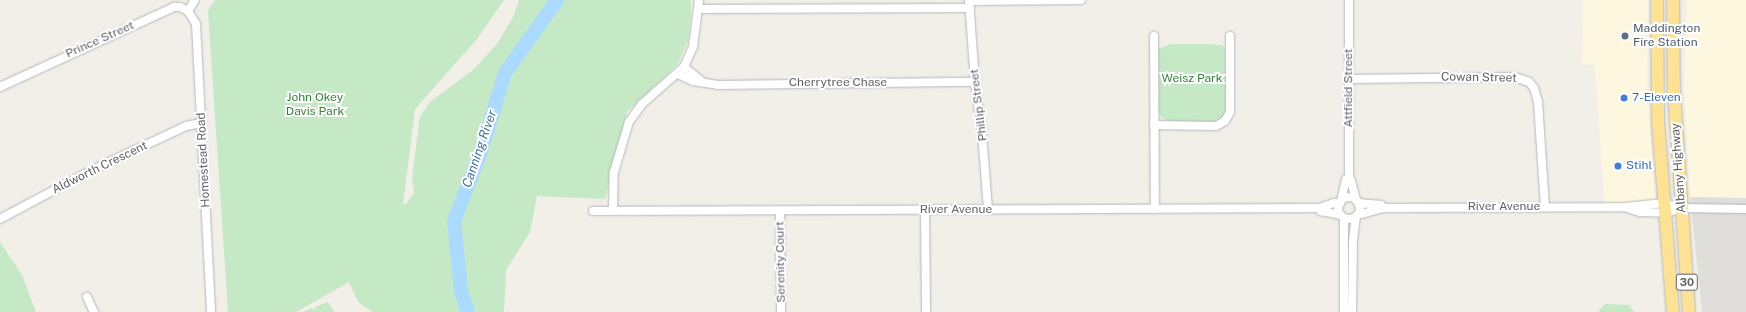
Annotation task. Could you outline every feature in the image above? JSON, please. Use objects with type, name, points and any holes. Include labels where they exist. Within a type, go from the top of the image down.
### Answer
[{"type":"highway","name":"Albany Highway","points":[[1657,0],[1658,122],[1673,312]]},
{"type":"highway","name":"Albany Highway","points":[[1673,0],[1674,92],[1689,312]]},
{"type":"highway","points":[[1657,18],[1673,17]]},
{"type":"street","points":[[188,11],[195,0]]},
{"type":"street","points":[[613,211],[614,172],[629,122],[642,104],[678,74],[684,67],[693,47],[699,0]]},
{"type":"street","points":[[699,9],[1081,0]]},
{"type":"street","name":"Attfield Street","points":[[1341,202],[1346,180],[1349,177],[1349,0]]},
{"type":"street","name":"Phillip Street","points":[[969,3],[975,82],[982,133],[988,210]]},
{"type":"street","name":"Prince Street","points":[[0,87],[174,7],[180,7],[188,11]]},
{"type":"street","name":"Homestead Road","points":[[188,11],[196,24],[210,312]]},
{"type":"street","points":[[1154,36],[1155,209]]},
{"type":"street","points":[[1154,125],[1216,126],[1225,121],[1230,112],[1230,36]]},
{"type":"street","points":[[684,67],[702,82]]},
{"type":"street","name":"Cherrytree Chase","points":[[678,74],[693,81],[718,85],[975,82]]},
{"type":"street","name":"Cowan Street","points":[[1349,79],[1515,77],[1529,82],[1534,88],[1538,102],[1545,207]]},
{"type":"street","name":"Aldworth Crescent","points":[[0,219],[90,171],[186,126],[202,123]]},
{"type":"street","name":"Attfield Street","points":[[1349,177],[1352,180],[1357,201]]},
{"type":"street","points":[[1344,312],[1342,216],[1339,210],[1341,202],[1347,198],[1357,201],[1360,208],[1357,216],[1353,240],[1352,312]]},
{"type":"street","name":"River Avenue","points":[[1357,201],[1381,205],[1384,208]]},
{"type":"street","name":"River Avenue","points":[[593,211],[1318,208],[1341,202]]},
{"type":"street","name":"River Avenue","points":[[1318,208],[1321,211],[1342,216]]},
{"type":"street","name":"River Avenue","points":[[1357,216],[1384,208],[1665,208]]},
{"type":"street","points":[[1665,208],[1746,209]]},
{"type":"street","points":[[925,210],[926,312]]},
{"type":"street","name":"Serenity Court","points":[[780,211],[781,312]]},
{"type":"street","points":[[1342,216],[1350,219],[1357,216]]},
{"type":"street","points":[[87,297],[94,312]]},
{"type":"shaded area","points":[[1583,0],[1648,0],[1647,87],[1656,208],[1605,209],[1595,65],[1582,64]]},
{"type":"shaded area","points":[[1687,0],[1746,0],[1746,198],[1690,197],[1684,91]]},
{"type":"shaded area","points":[[1690,197],[1746,198],[1746,312],[1702,312]]},
{"type":"green space","name":"John Okey Davis Park","points":[[215,0],[504,0],[477,39],[415,109],[403,204],[406,204],[414,193],[412,177],[420,116],[431,101],[473,70],[497,44],[513,17],[519,0],[691,0],[691,14],[688,41],[677,65],[627,112],[605,199],[537,196],[530,232],[506,270],[504,312],[373,312],[358,302],[349,282],[296,312],[228,312],[208,11]]},
{"type":"green space","name":"Weisz Park","points":[[1171,44],[1222,45],[1225,48],[1226,113],[1221,119],[1214,122],[1169,122],[1161,117],[1158,111],[1158,49]]},
{"type":"green space","points":[[0,242],[22,275],[36,312],[0,312]]},
{"type":"green space","points":[[328,302],[334,312],[303,312],[312,308],[314,310],[317,306]]},
{"type":"green space","points":[[1605,304],[1629,305],[1634,312],[1598,312]]},
{"type":"waterway","name":"Canning River","points":[[468,312],[461,290],[454,221],[481,152],[505,73],[557,0]]},
{"type":"place","name":"Maddington Fire Station","points":[[1625,36]]},
{"type":"place","name":"7-Eleven","points":[[1624,98]]},
{"type":"place","name":"Stihl","points":[[1618,166]]}]
